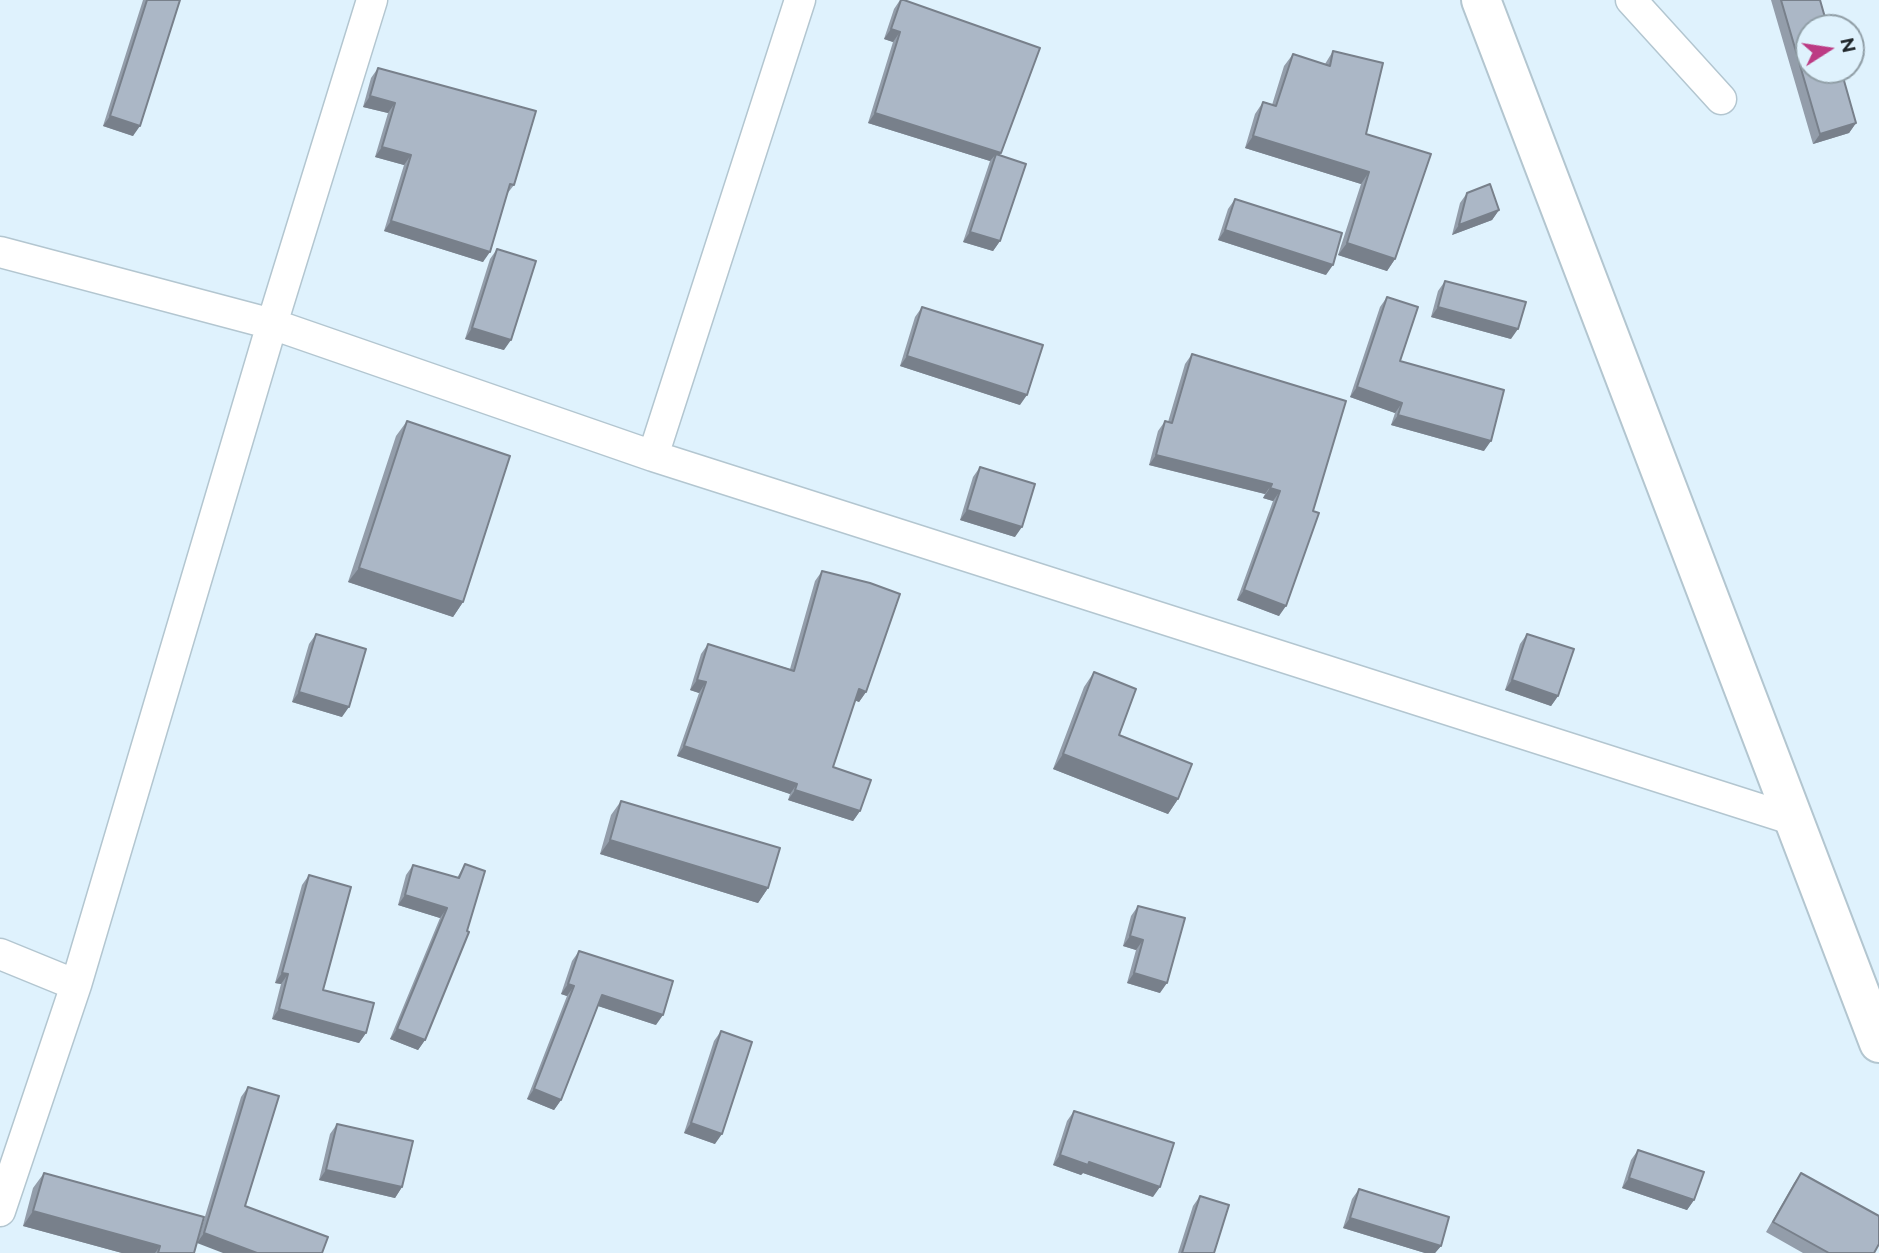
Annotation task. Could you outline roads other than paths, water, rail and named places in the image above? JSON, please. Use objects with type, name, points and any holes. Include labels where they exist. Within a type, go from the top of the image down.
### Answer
[{"type":"main road","points":[[1481,0],[1879,1043]]},
{"type":"street","points":[[0,1211],[76,985],[272,324],[372,0]]},
{"type":"street","points":[[653,456],[800,0]]},
{"type":"street","points":[[1631,0],[1721,99]]},
{"type":"street","points":[[0,252],[272,324],[653,456],[1794,820]]},
{"type":"street","points":[[0,954],[76,985]]}]
